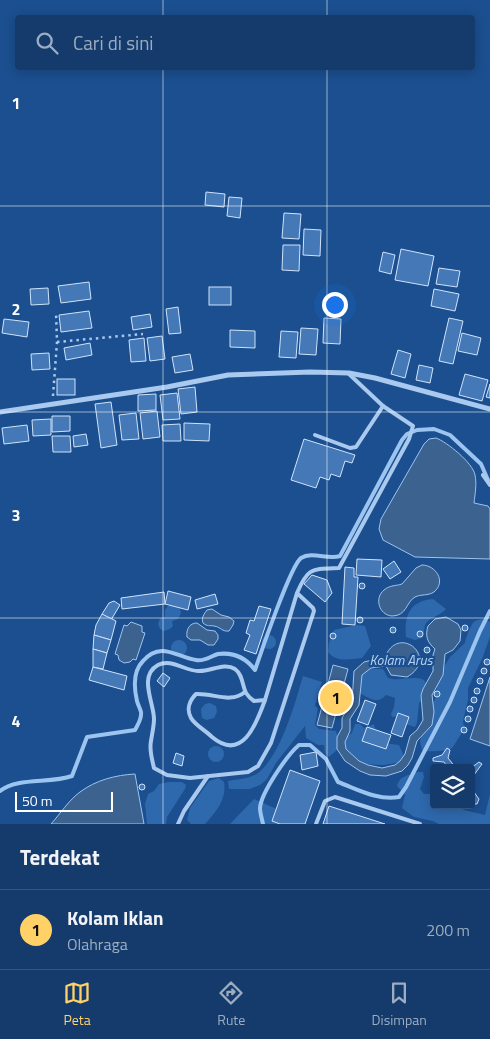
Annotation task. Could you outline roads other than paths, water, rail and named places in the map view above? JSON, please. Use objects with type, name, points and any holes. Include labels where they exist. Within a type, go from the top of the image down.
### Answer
[{"type":"street","points":[[0,406],[0,412],[167,387],[228,375],[310,372],[349,373],[375,378],[490,409]]},
{"type":"lane","points":[[246,692],[240,696],[226,698],[207,693],[196,694],[190,700],[191,718],[220,744],[228,746],[237,745],[247,738],[259,717],[297,593],[304,577],[315,569],[339,568],[410,438],[413,426],[384,406],[349,373]]},
{"type":"lane","points":[[315,435],[350,448],[356,447],[384,406]]},
{"type":"lane","points":[[484,475],[490,485]]},
{"type":"lane","points":[[265,700],[254,701],[246,692],[236,670],[228,666],[200,672],[188,670],[175,664],[165,663],[157,666],[150,673],[148,694],[154,718],[150,743],[154,768],[167,775],[190,778],[248,772],[258,766],[271,743],[314,611],[297,593]]},
{"type":"lane","points":[[178,824],[184,810],[208,776]]},
{"type":"lane","points":[[316,824],[325,801],[335,797],[420,824]]},
{"type":"water","points":[[436,438],[459,454],[473,470],[476,482],[474,503],[488,506],[490,509],[490,559],[415,557],[383,540],[379,529],[381,519],[424,444],[429,439]]},
{"type":"water","points":[[422,565],[431,568],[438,574],[438,588],[432,593],[412,599],[401,614],[392,616],[384,613],[379,606],[381,593],[388,587],[402,584],[416,568]]},
{"type":"water","points":[[212,609],[234,621],[229,631],[203,623],[205,613],[207,610]]},
{"type":"water","name":"Kolam Arus","points":[[446,617],[458,624],[461,630],[460,641],[453,650],[445,654],[443,675],[432,695],[434,712],[432,725],[417,741],[412,758],[402,771],[386,776],[370,775],[360,771],[345,761],[337,749],[337,737],[342,728],[342,718],[352,701],[354,671],[364,662],[385,657],[391,647],[399,643],[407,643],[414,647],[418,653],[419,661],[416,669],[407,677],[391,675],[386,666],[371,668],[362,675],[359,705],[350,719],[350,731],[345,742],[346,749],[359,761],[382,768],[395,765],[405,754],[410,736],[417,730],[423,720],[421,695],[433,671],[435,649],[427,639],[428,626],[435,619]]},
{"type":"water","points":[[131,622],[142,626],[142,632],[145,633],[136,660],[133,659],[130,662],[124,663],[115,654],[124,625],[127,626]]},
{"type":"water","points":[[197,623],[207,630],[215,631],[218,639],[214,645],[208,645],[200,640],[191,640],[187,637],[189,627]]},
{"type":"water","points":[[333,665],[348,669],[344,684],[347,690],[347,700],[336,713],[332,728],[317,725]]},
{"type":"water","points":[[490,677],[490,746],[470,739]]},
{"type":"water","points":[[135,774],[144,824],[51,824],[72,799],[86,788],[106,779]]},
{"type":"waterway","points":[[0,791],[24,782],[54,780],[72,776],[87,737],[135,730],[141,715],[135,691],[137,670],[143,661],[156,652],[170,652],[189,659],[199,660],[205,660],[218,654],[229,654],[244,659],[255,670],[276,610],[296,564],[301,558],[310,555],[340,556],[407,434],[417,430],[434,429],[450,435],[481,464],[488,480]]},
{"type":"waterway","points":[[263,824],[260,808],[261,801],[282,765],[299,745],[310,745],[326,759],[338,782],[375,796],[399,797],[450,702],[490,611]]},
{"type":"place","name":"Kolam Iklan","points":[[336,698]]}]
